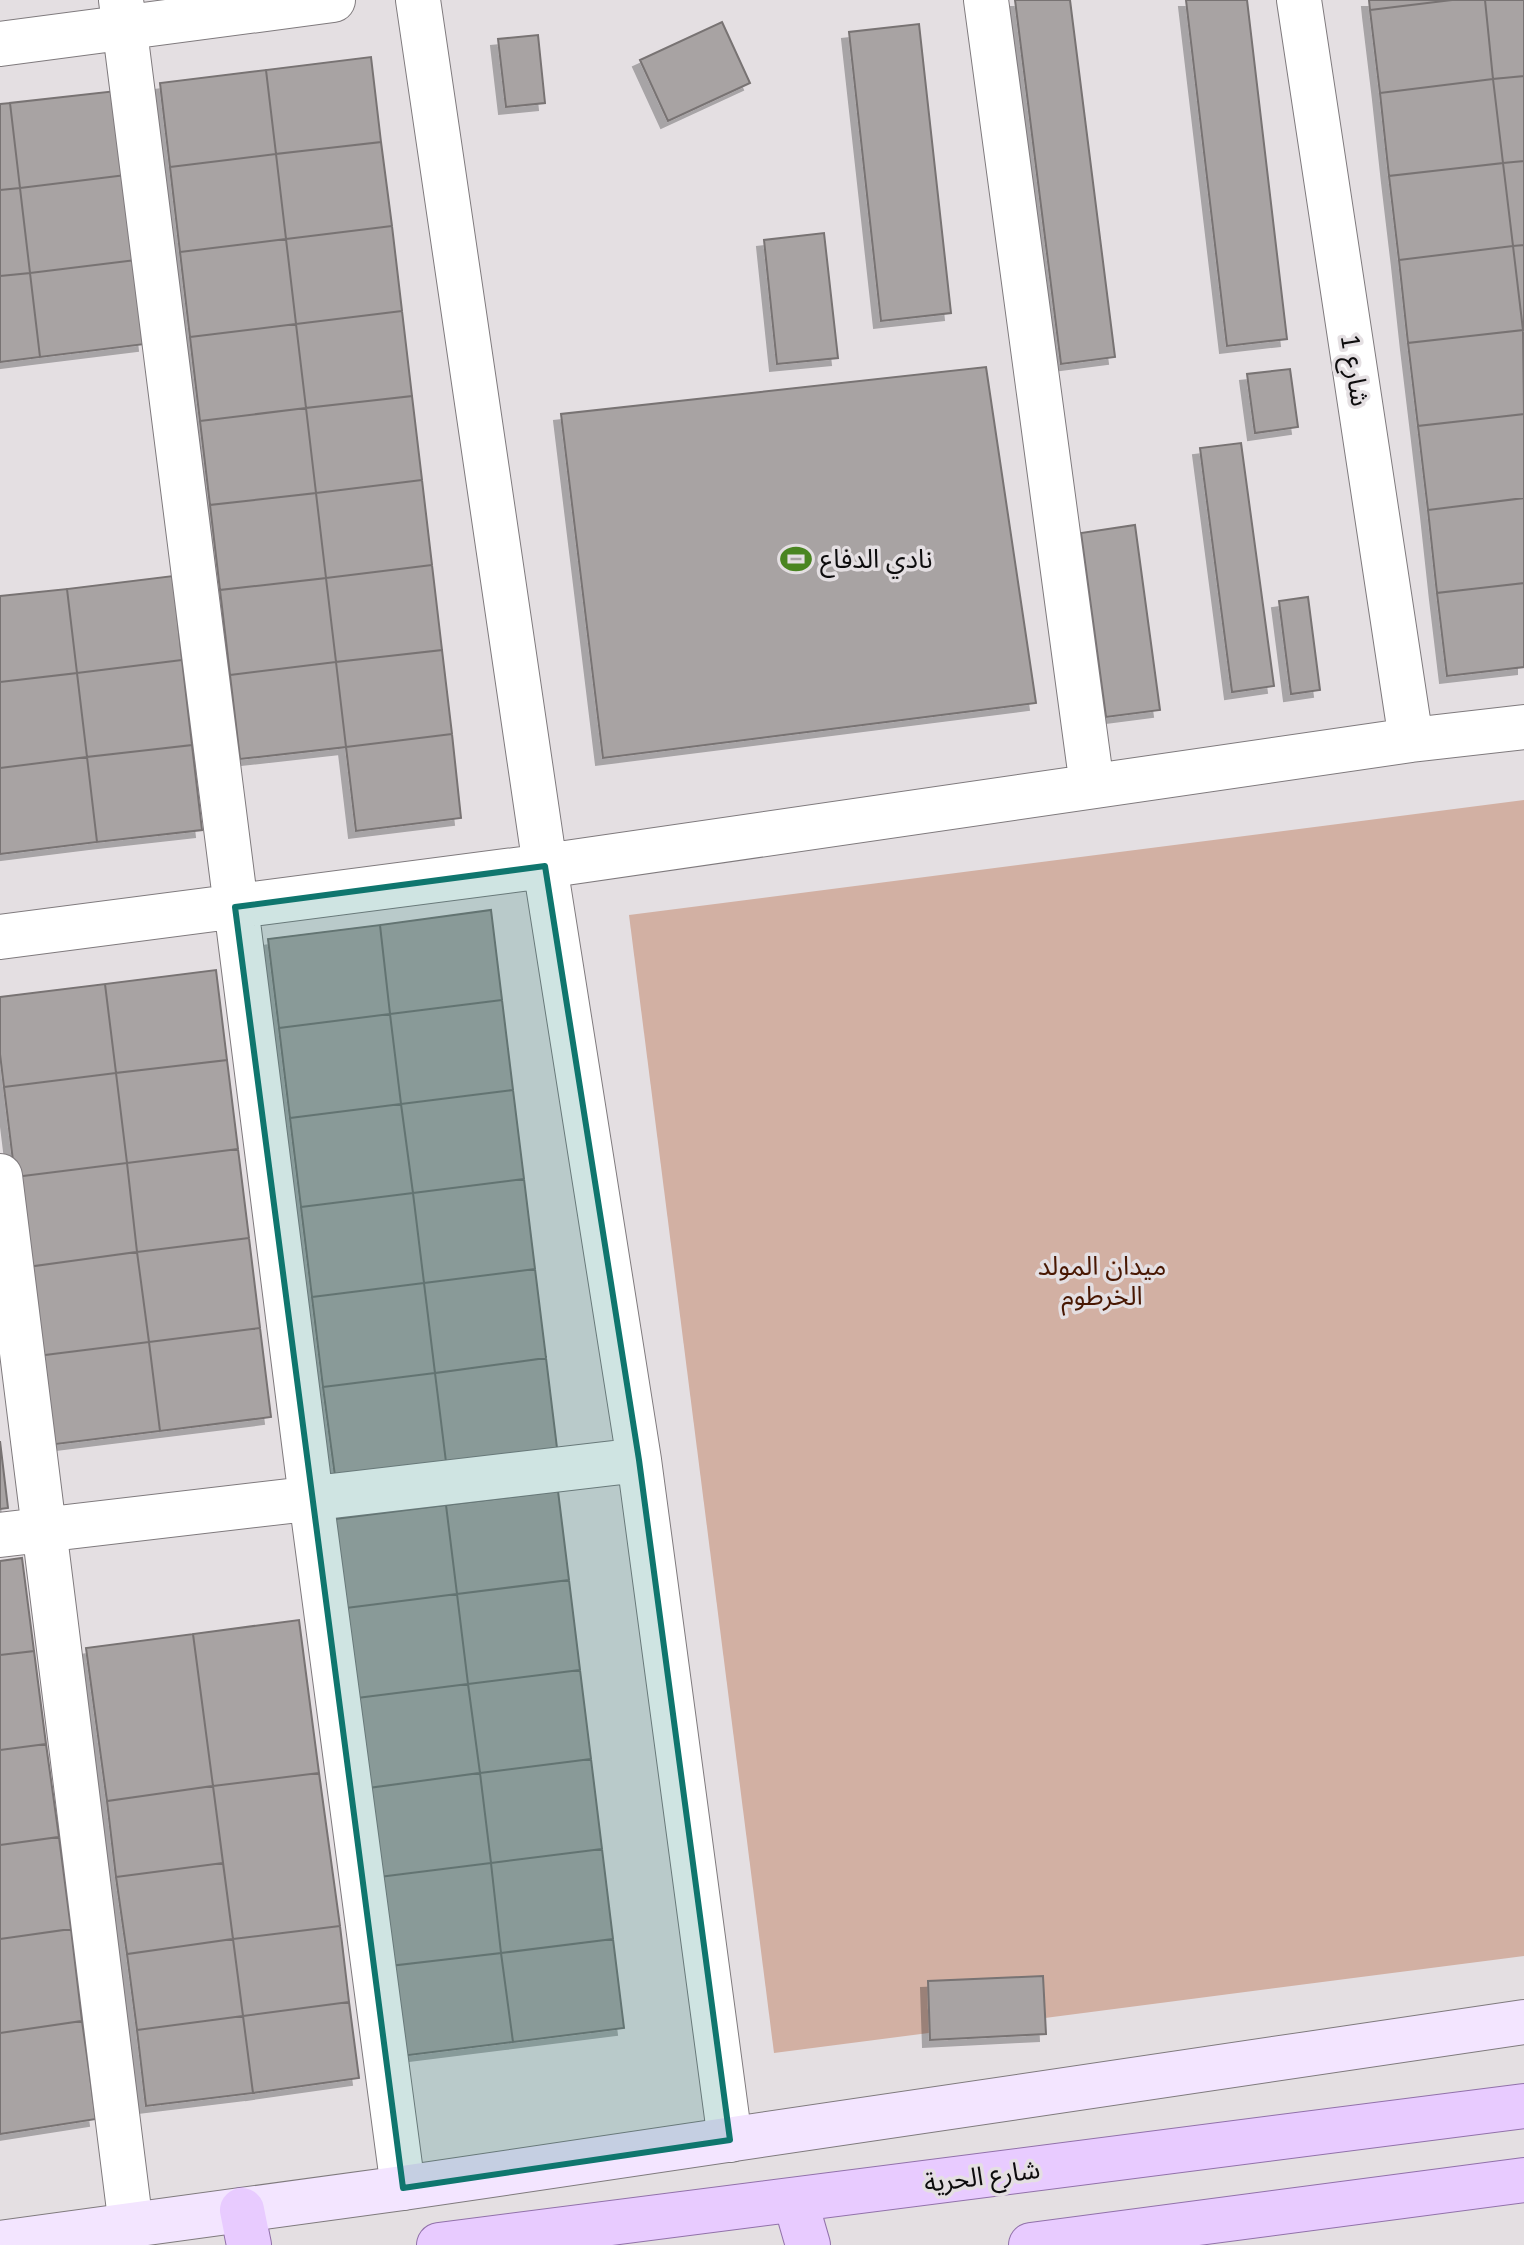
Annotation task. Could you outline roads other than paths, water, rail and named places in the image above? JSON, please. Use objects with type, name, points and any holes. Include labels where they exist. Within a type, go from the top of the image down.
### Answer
[{"type":"main road","name":"شارع الحرية","points":[[439,2245],[1524,2106]]},
{"type":"main road","points":[[1031,2245],[1524,2180]]},
{"type":"main road","points":[[795,2200],[808,2245]]},
{"type":"street","points":[[0,44],[123,14],[333,0]]},
{"type":"street","points":[[418,0],[545,866],[639,1460],[730,2140]]},
{"type":"street","points":[[986,0],[1092,786]]},
{"type":"street","name":"شارع 1","points":[[1299,0],[1411,740]]},
{"type":"street","points":[[123,14],[311,1498],[403,2188]]},
{"type":"street","points":[[0,937],[545,866],[1411,740],[1524,727]]},
{"type":"street","points":[[0,1176],[131,2226]]},
{"type":"street","points":[[0,1535],[639,1460]]},
{"type":"street","points":[[0,2243],[131,2226],[246,2227],[403,2188],[1524,2022]]},
{"type":"street","points":[[1185,2245],[1524,2199]]},
{"type":"place","name":"نادي الدفاع","points":[[796,559]]},
{"type":"park label","name":"ميدان المولد الخرطوم","points":[[1102,1281]]}]
